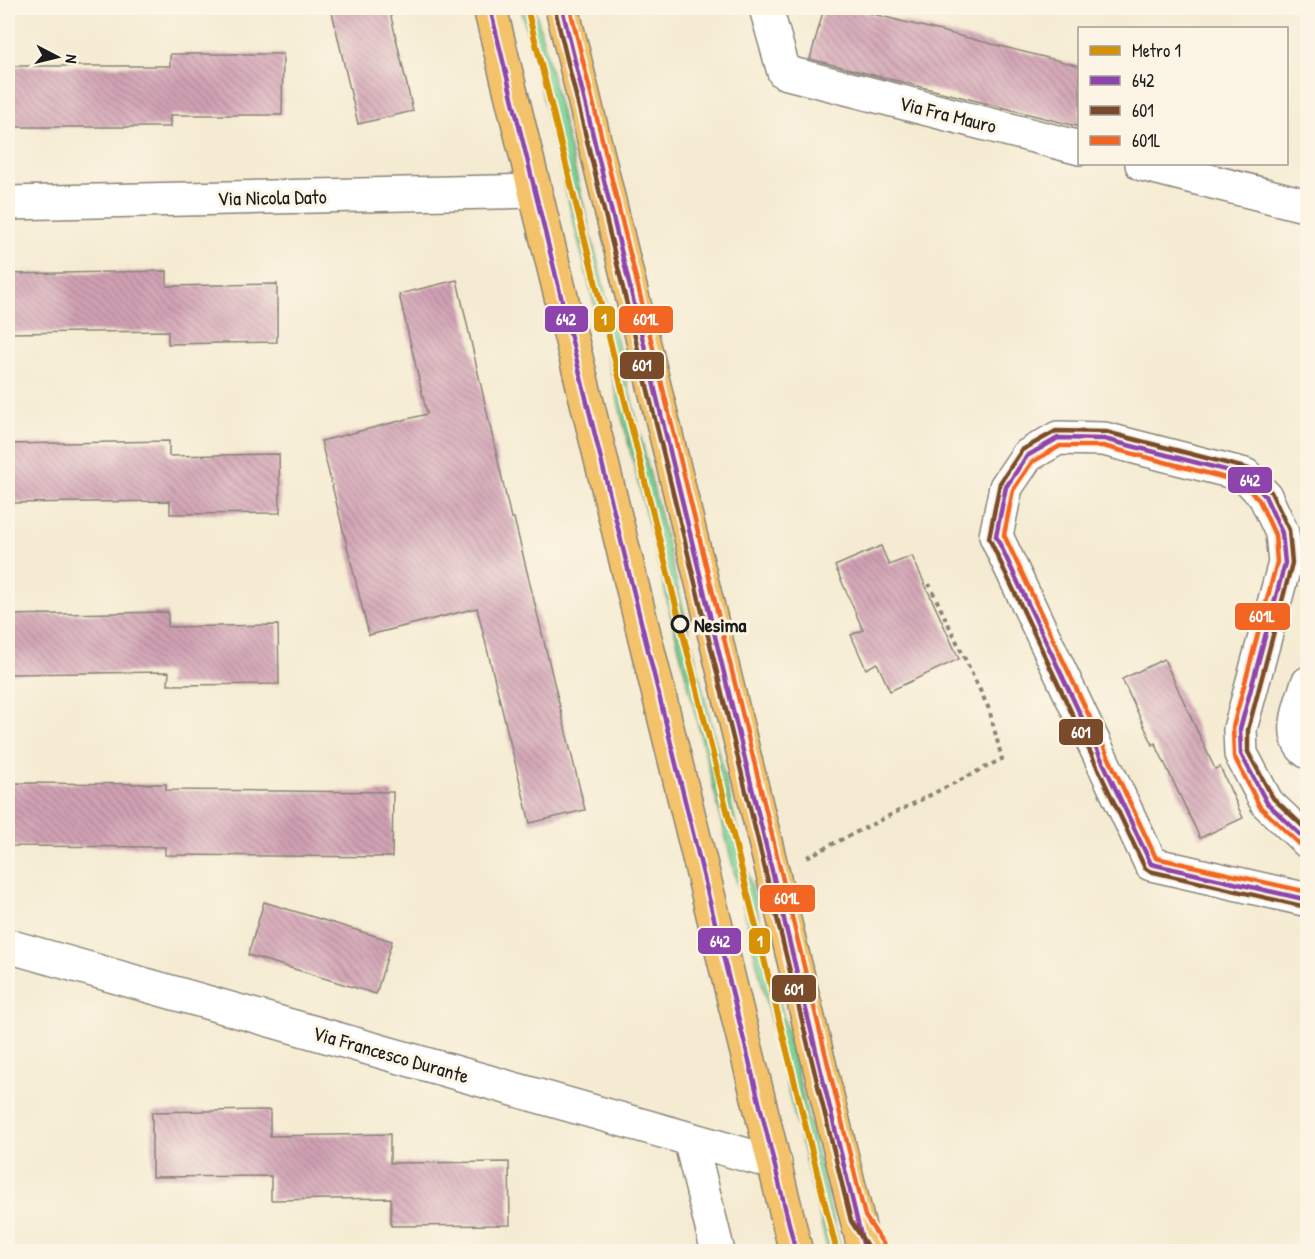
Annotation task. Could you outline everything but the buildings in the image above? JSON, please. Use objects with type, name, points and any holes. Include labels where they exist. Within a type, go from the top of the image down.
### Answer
[{"type":"main road","points":[[490,8],[796,1251]]},
{"type":"main road","points":[[562,8],[865,1251]]},
{"type":"main road","points":[[858,1219],[880,1251]]},
{"type":"street","name":"Via Fra Mauro","points":[[766,8],[784,72],[1078,147]]},
{"type":"street","points":[[1146,165],[1308,206]]},
{"type":"street","name":"Via Nicola Dato","points":[[8,203],[536,191]]},
{"type":"street","points":[[1308,843],[1267,803],[1241,754],[1240,729],[1285,563],[1282,533],[1265,496],[1245,475],[1104,439],[1059,438],[1027,456],[1006,487],[996,536],[1151,864],[1308,900]]},
{"type":"street","points":[[1308,683],[1298,714],[1297,733],[1302,748],[1308,752]]},
{"type":"street","name":"Via Francesco Durante","points":[[8,946],[775,1163]]},
{"type":"street","points":[[690,1139],[718,1251]]},
{"type":"path","points":[[774,874],[1002,759],[989,709],[929,584]]},
{"type":"green space","points":[[521,8],[535,8],[841,1251],[828,1251]]},
{"type":"metro line","name":"1","points":[[527,8],[837,1252]]},
{"type":"transit line","name":"642","points":[[490,8],[796,1252]]},
{"type":"transit line","name":"642","points":[[562,8],[865,1252]]},
{"type":"transit line","name":"601L","points":[[570,8],[865,1216],[886,1248]]},
{"type":"transit line","name":"601","points":[[555,10],[851,1221],[871,1252]]},
{"type":"transit line","name":"601","points":[[1306,907],[1149,871],[1145,868],[989,538],[1000,483],[1022,450],[1056,431],[1106,432],[1249,469],[1271,492],[1289,530],[1292,563],[1248,730],[1248,752],[1273,798],[1308,831]]},
{"type":"transit line","name":"642","points":[[1308,842],[1267,803],[1241,754],[1240,729],[1285,563],[1282,533],[1265,496],[1245,475],[1104,439],[1058,438],[1027,456],[1006,487],[996,536],[1151,864],[1308,900]]},
{"type":"transit line","name":"601L","points":[[1303,847],[1260,807],[1234,756],[1233,727],[1277,562],[1275,535],[1259,500],[1241,482],[1103,446],[1060,446],[1032,462],[1013,490],[1004,535],[1156,858],[1308,892]]},
{"type":"place","name":"Nesima","points":[[680,624]]}]
